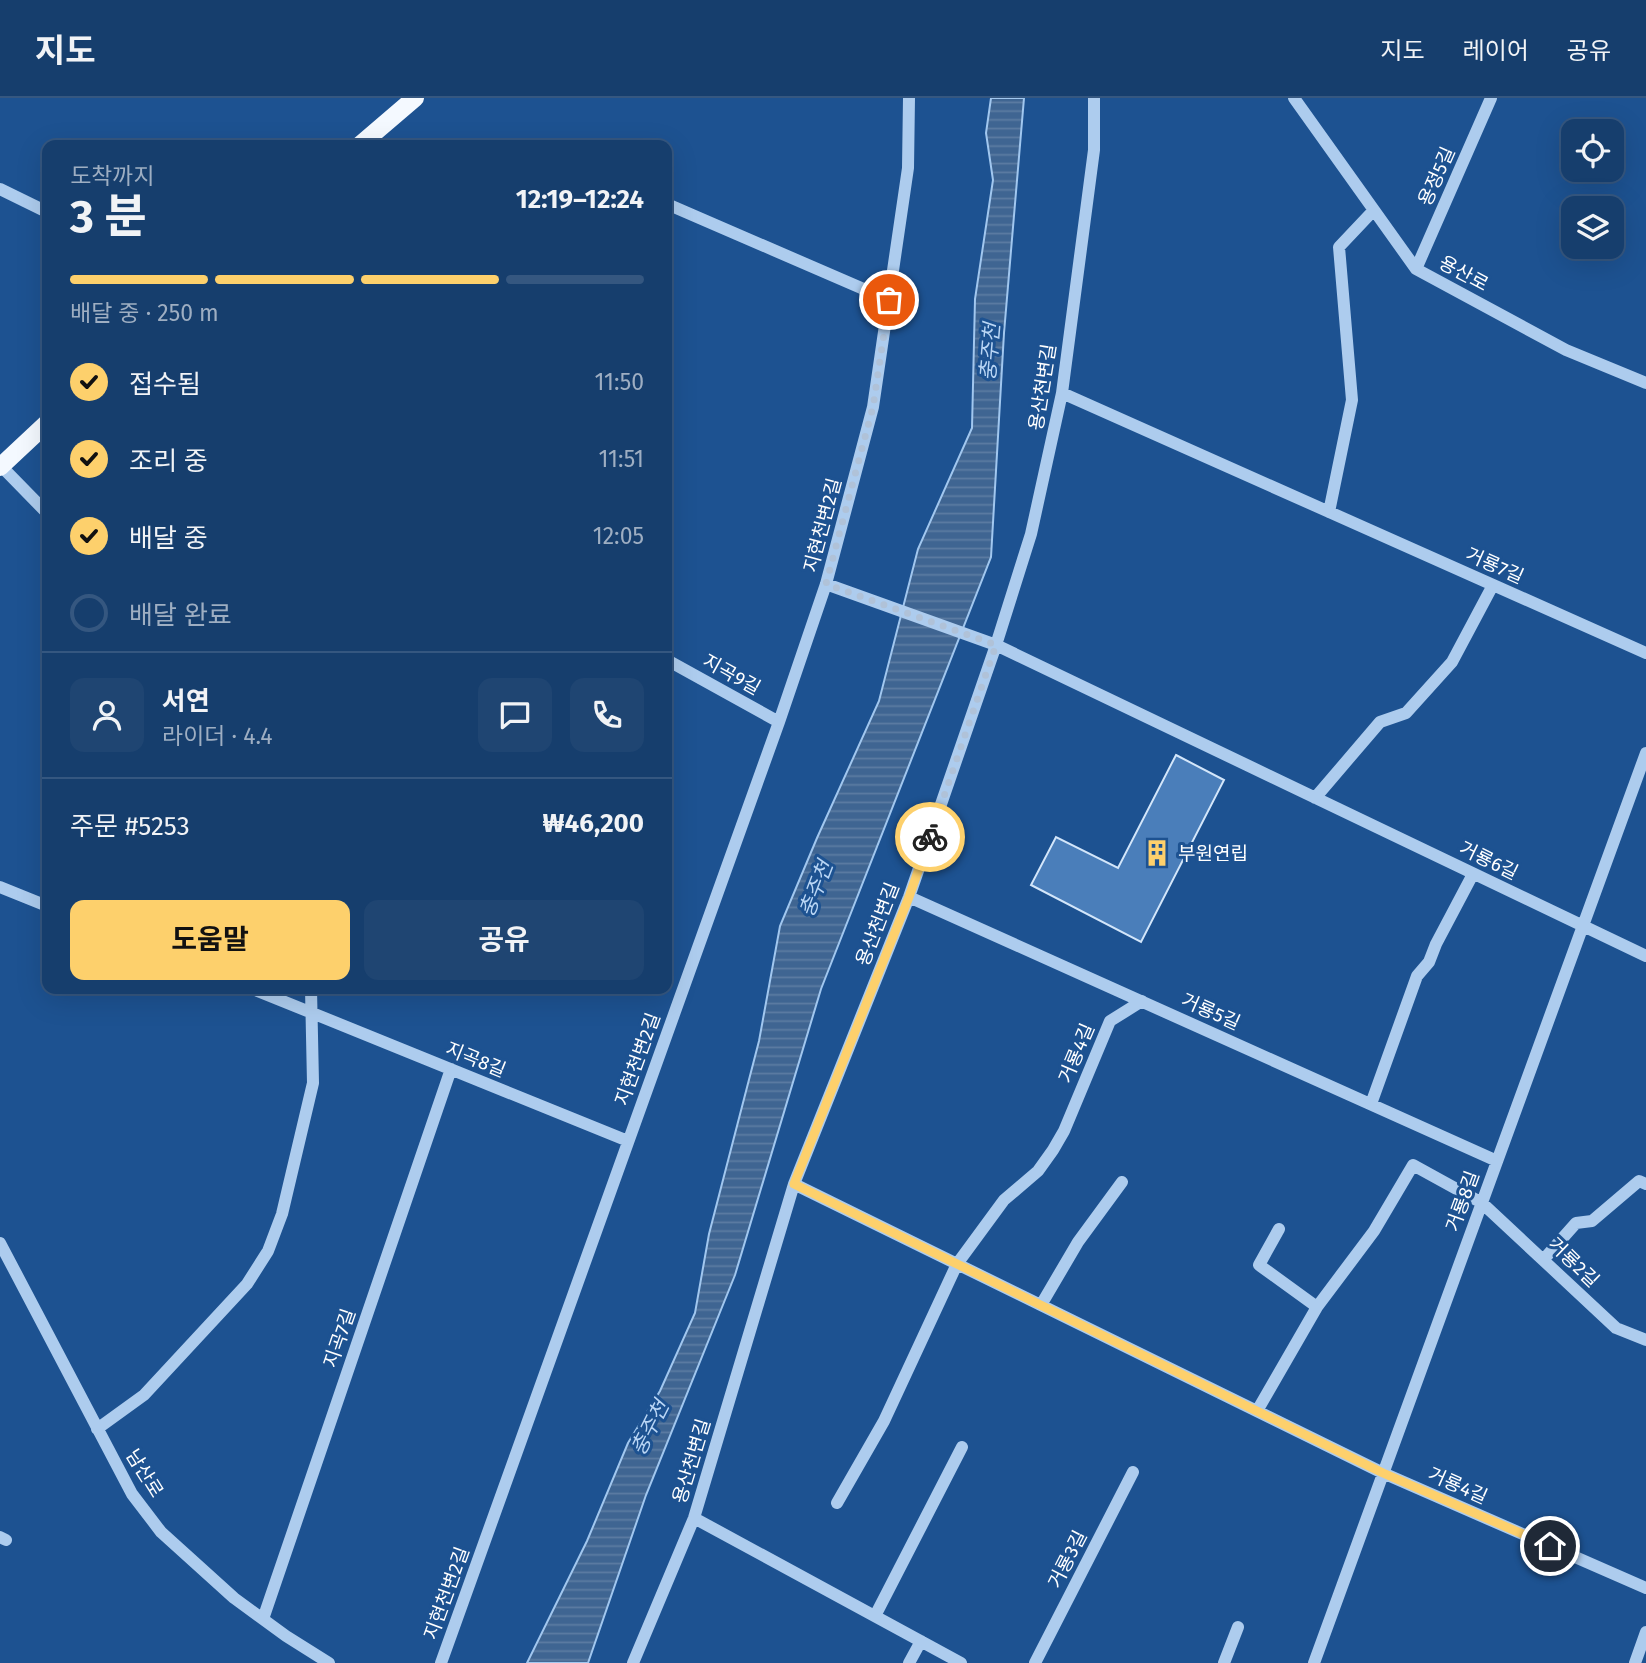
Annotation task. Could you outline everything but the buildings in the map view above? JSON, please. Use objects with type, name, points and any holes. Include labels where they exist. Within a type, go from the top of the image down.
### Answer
[{"type":"main road","points":[[366,140],[415,98]]},
{"type":"main road","points":[[1,467],[42,428]]},
{"type":"street","name":"지현천변2길","points":[[441,1663],[779,722],[826,584],[873,407],[908,168],[908,98]]},
{"type":"street","name":"용산천변길","points":[[633,1663],[694,1518],[794,1184],[909,897],[996,645],[1031,534],[1062,393],[1094,150],[1094,98]]},
{"type":"street","name":"용산로","points":[[1294,98],[1416,270],[1566,350],[1646,383]]},
{"type":"street","name":"용정5길","points":[[1416,270],[1491,98]]},
{"type":"street","points":[[0,189],[42,210]]},
{"type":"street","points":[[672,206],[889,300]]},
{"type":"street","points":[[1329,512],[1352,400],[1339,247],[1373,211]]},
{"type":"street","name":"거룡7길","points":[[1062,393],[1646,653]]},
{"type":"street","points":[[1,467],[42,508]]},
{"type":"street","name":"거룡6길","points":[[826,584],[996,645],[1646,956]]},
{"type":"street","points":[[1315,798],[1380,722],[1406,713],[1452,662],[1493,585]]},
{"type":"street","name":"지곡9길","points":[[672,663],[779,722]]},
{"type":"street","name":"거룡8길","points":[[1314,1663],[1646,753]]},
{"type":"street","points":[[1371,1104],[1417,976],[1429,962],[1473,874]]},
{"type":"street","points":[[0,887],[42,904]]},
{"type":"street","name":"거룡5길","points":[[909,897],[1497,1161]]},
{"type":"street","name":"지곡8길","points":[[265,994],[628,1141]]},
{"type":"street","points":[[97,1429],[144,1395],[247,1284],[268,1251],[282,1214],[313,1083],[311,994]]},
{"type":"street","name":"거룡4길","points":[[837,1503],[884,1421],[957,1264],[1004,1200],[1038,1171],[1053,1150],[1110,1021],[1142,1001]]},
{"type":"street","name":"지곡7길","points":[[263,1619],[451,1069]]},
{"type":"street","points":[[1257,1411],[1317,1307],[1374,1231],[1413,1165],[1482,1203]]},
{"type":"street","points":[[1544,1259],[1576,1223],[1592,1221],[1639,1181],[1646,1184]]},
{"type":"street","points":[[1041,1305],[1079,1242],[1122,1182]]},
{"type":"street","name":"거룡4길","points":[[794,1184],[1383,1473],[1646,1588]]},
{"type":"street","name":"거룡2길","points":[[1482,1203],[1616,1328],[1646,1340]]},
{"type":"street","points":[[1279,1229],[1259,1265],[1317,1307]]},
{"type":"street","name":"남산로","points":[[0,1243],[132,1494],[161,1532],[234,1598],[329,1663]]},
{"type":"street","points":[[875,1616],[962,1447]]},
{"type":"street","name":"거룡3길","points":[[1035,1663],[1133,1472]]},
{"type":"street","points":[[694,1518],[961,1663]]},
{"type":"street","points":[[1224,1663],[1238,1627]]},
{"type":"street","points":[[1635,1663],[1646,1632]]},
{"type":"street","points":[[909,1663],[921,1642]]},
{"type":"water","name":"충주천","points":[[991,98],[1024,98],[1004,333],[991,557],[821,989],[735,1275],[646,1495],[588,1663],[527,1663],[587,1541],[628,1443],[660,1391],[695,1313],[709,1234],[759,1041],[780,926],[879,701],[918,549],[972,428],[975,299],[993,180],[986,133]]},
{"type":"way so far","points":[[889,300],[873,407],[826,584],[996,645],[930,837]]},
{"type":"place","name":"부원연립","points":[[1157,853]]},
{"type":"route","points":[[930,837],[909,897],[794,1184],[1383,1473],[1550,1546]]}]
